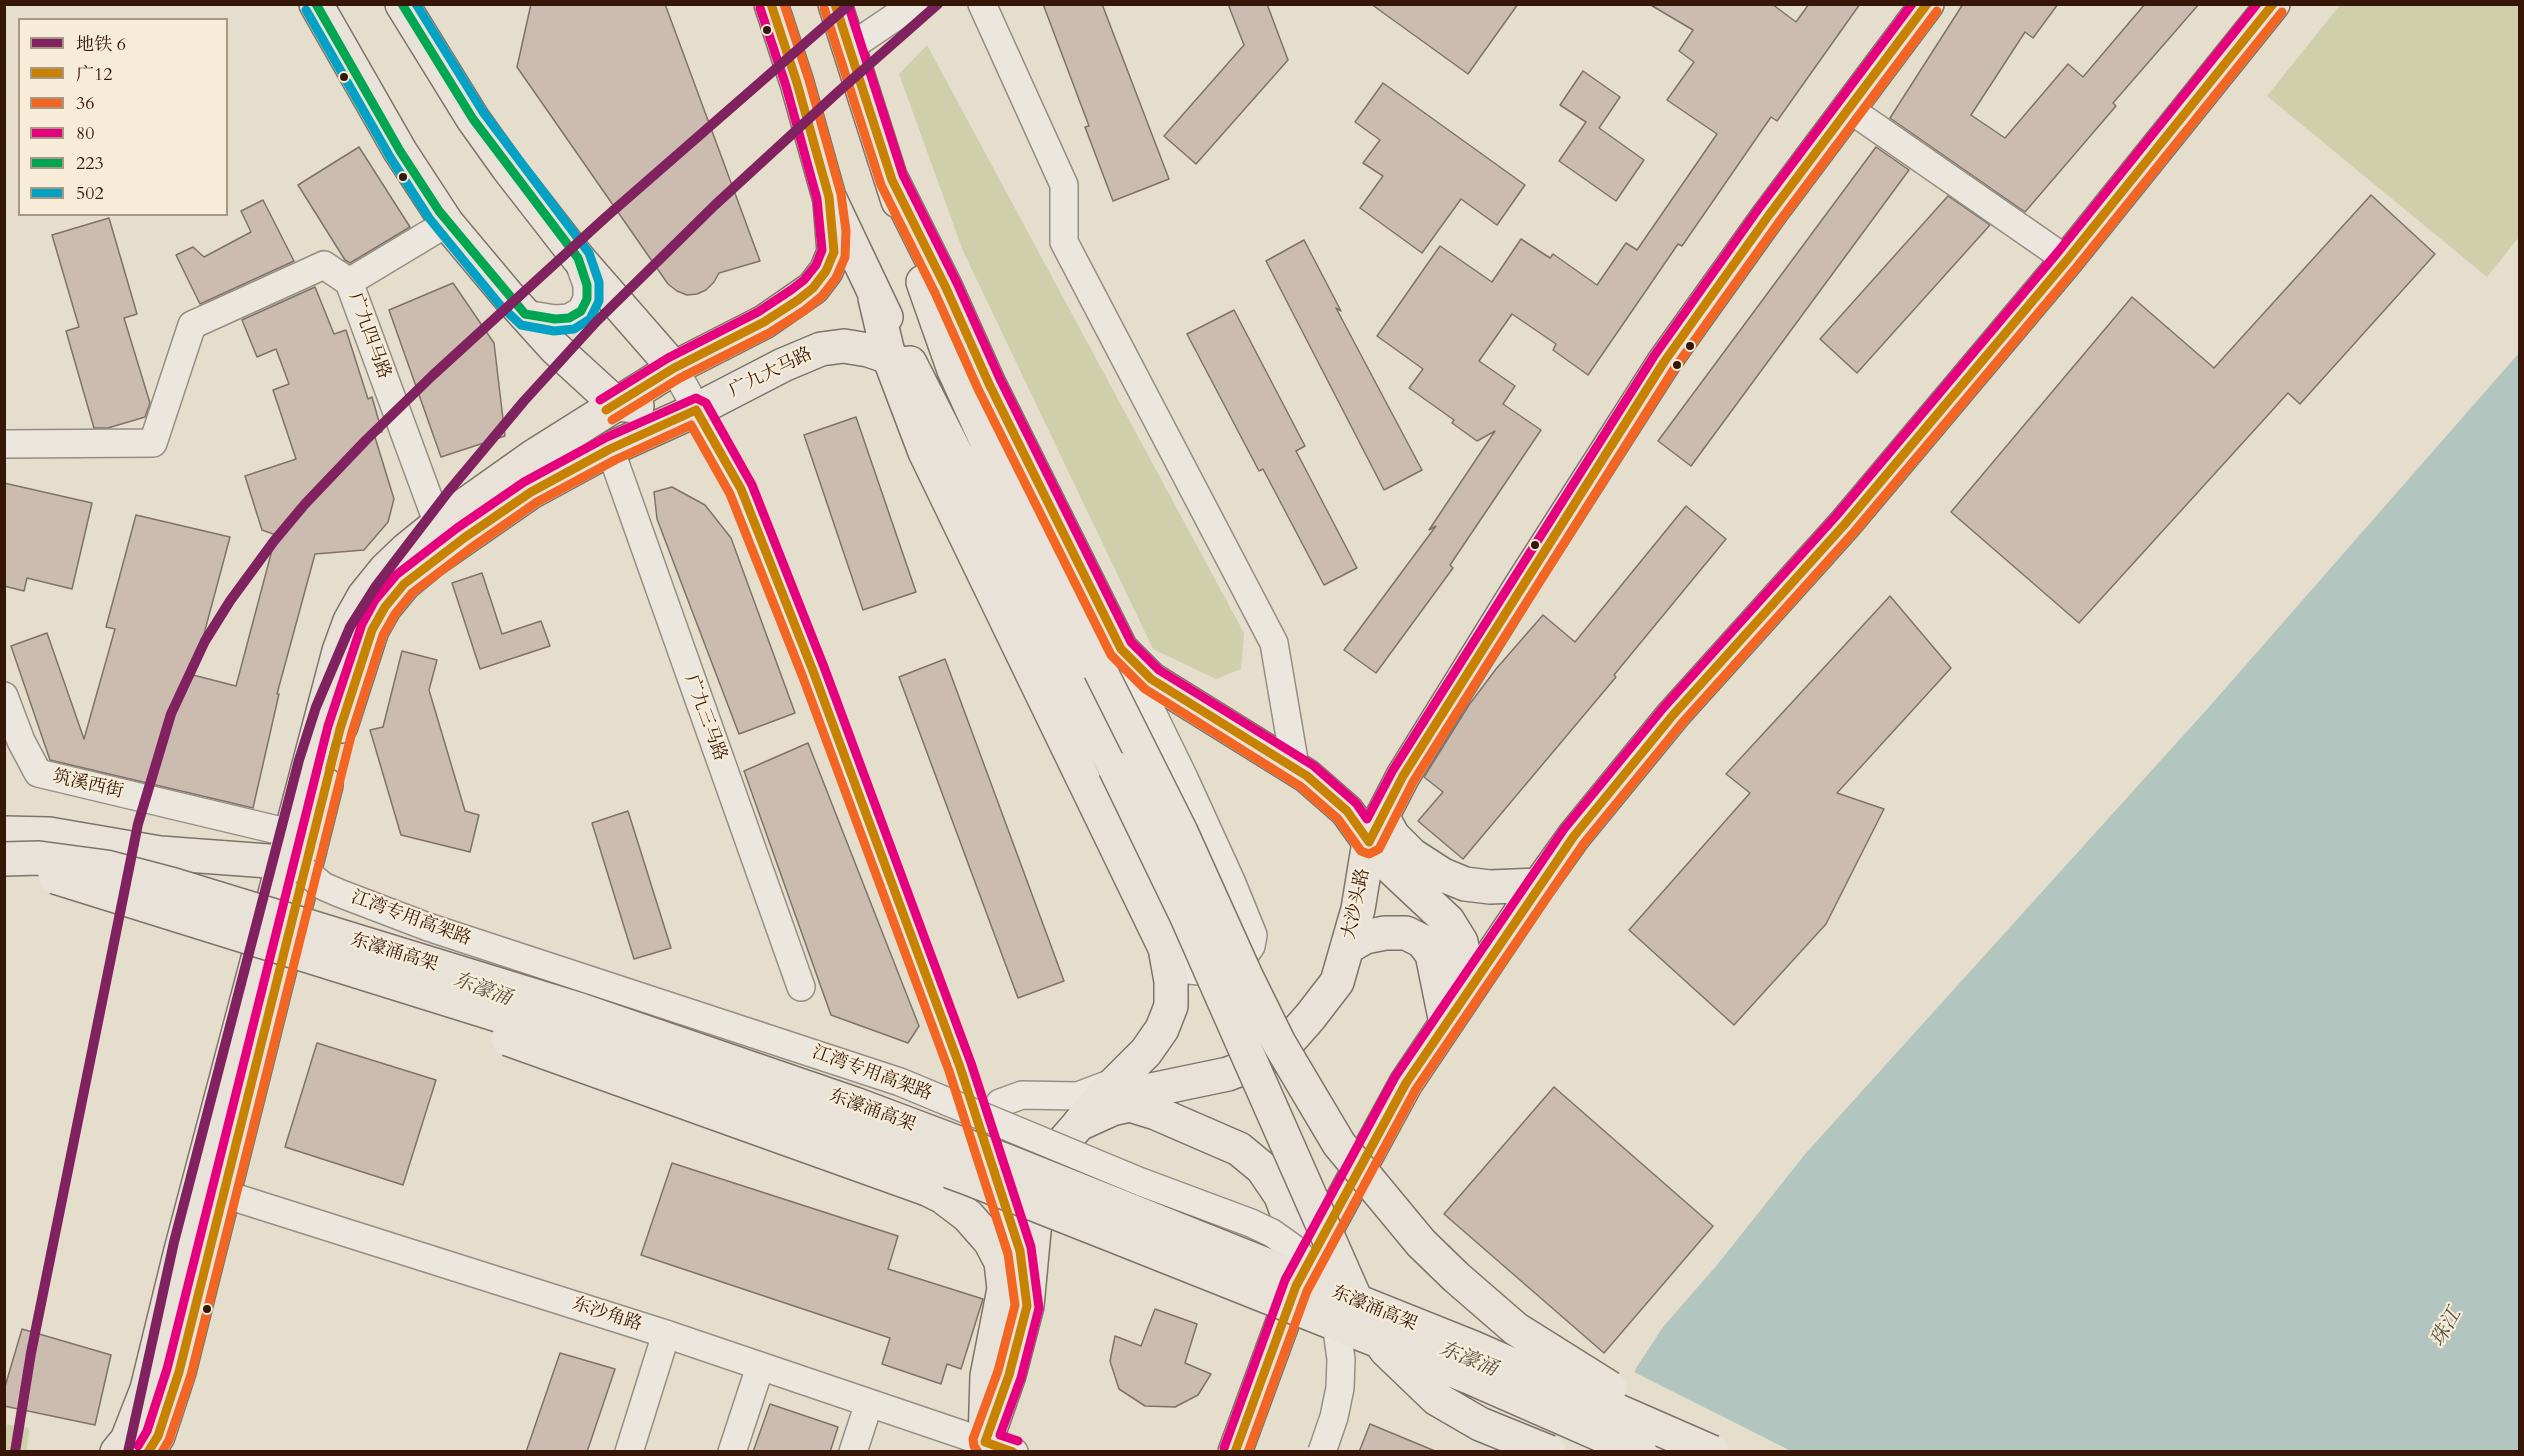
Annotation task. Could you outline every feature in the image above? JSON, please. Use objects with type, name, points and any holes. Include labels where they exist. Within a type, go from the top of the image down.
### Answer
[{"type":"main road","points":[[316,4],[400,152],[447,223],[555,348],[615,404],[696,410]]},
{"type":"main road","points":[[402,4],[473,119],[508,168],[578,258],[674,368]]},
{"type":"main road","points":[[117,1452],[127,1440],[147,1389],[210,1189],[271,964],[292,855],[339,651],[350,621],[364,596],[385,570],[438,524],[534,456],[674,368],[764,322],[813,288],[826,271],[834,252],[829,197],[797,83],[771,4]]},
{"type":"main road","points":[[835,4],[915,258],[954,370],[992,453],[1111,660],[1181,832],[1246,976],[1279,1043],[1327,1125],[1370,1183],[1421,1243],[1503,1318],[1581,1372],[1721,1452]]},
{"type":"main road","name":"大沙头路","points":[[1079,1124],[1127,1095],[1228,1074],[1263,1060],[1288,1042],[1337,982],[1358,909],[1376,829],[1403,776],[1521,584],[1664,362],[1848,108],[1927,4]]},
{"type":"main road","points":[[1235,1452],[1296,1286],[1406,1083],[1574,836],[1673,715],[1845,524],[2067,260],[2273,4]]},
{"type":"main road","points":[[829,197],[902,364],[1115,768],[1187,917],[1340,1267],[1367,1322],[1386,1350],[1437,1399],[1480,1424],[1549,1452]]},
{"type":"main road","name":"广九大马路","points":[[292,855],[343,719],[372,630],[385,607],[404,584],[464,538],[531,492],[610,449],[696,410],[783,365],[821,349],[844,346],[902,364]]},
{"type":"main road","points":[[902,364],[925,452],[1166,948],[1171,981],[1171,1006],[1162,1029],[1146,1052],[1053,1154],[1041,1182],[1027,1306],[1009,1375],[994,1448]]},
{"type":"main road","points":[[1111,660],[1151,679],[1188,704],[1295,766],[1347,811],[1376,829],[1393,836],[1413,855],[1443,875],[1465,884],[1490,887],[1539,885]]},
{"type":"main road","points":[[1376,829],[1383,860],[1448,921],[1461,942],[1470,986]]},
{"type":"main road","points":[[4,833],[49,834],[160,853],[292,855]]},
{"type":"main road","name":"东濠涌高架","points":[[4,859],[39,858],[106,867],[162,882],[581,1010],[855,1104],[1004,1160],[1474,1348],[1712,1452]]},
{"type":"main road","name":"东濠涌高架","points":[[4,869],[41,873],[71,881],[271,964],[673,1072],[965,1177],[1469,1377],[1640,1452]]},
{"type":"main road","points":[[1348,947],[1365,937],[1385,933],[1406,933],[1422,941],[1432,954],[1446,1023]]},
{"type":"main road","points":[[271,964],[549,1055],[927,1189],[943,1197],[968,1216],[990,1241],[1001,1262],[1004,1289],[987,1376],[994,1448]]},
{"type":"main road","points":[[1079,1124],[1112,1109],[1130,1106],[1156,1113],[1239,1149],[1262,1168],[1281,1196],[1293,1229],[1296,1286]]},
{"type":"main road","points":[[148,1452],[158,1436],[172,1395],[210,1189]]},
{"type":"street","points":[[849,48],[914,4]]},
{"type":"street","points":[[982,4],[1064,185],[1064,242],[1274,643],[1295,766]]},
{"type":"street","points":[[1848,108],[2067,260]]},
{"type":"street","points":[[4,444],[153,443],[192,325],[324,265],[349,282],[447,223]]},
{"type":"street","points":[[525,315],[555,319],[569,318],[581,311],[587,299],[587,285],[578,258]]},
{"type":"street","name":"广九四马路","points":[[349,282],[438,524]]},
{"type":"street","points":[[674,368],[741,489],[813,671],[960,1067],[1020,1251],[1027,1306]]},
{"type":"street","name":"广九三马路","points":[[610,449],[801,987]]},
{"type":"street","points":[[1111,660],[1189,788],[1253,935],[1251,946],[1246,953],[1218,967],[1200,971],[1188,970],[1177,963],[1166,948]]},
{"type":"street","name":"筑溪西街","points":[[4,696],[21,741],[38,773],[292,855]]},
{"type":"street","name":"江湾专用高架路","points":[[292,855],[323,886],[339,893],[417,923],[900,1082],[1141,1182],[1242,1219],[1272,1233],[1293,1248],[1311,1267],[1325,1290],[1335,1316],[1341,1359],[1340,1388],[1334,1417],[1322,1452]]},
{"type":"street","points":[[983,1141],[1000,1103],[1022,1095],[1078,1096],[1117,1082]]},
{"type":"street","name":"东沙角路","points":[[210,1189],[666,1334],[994,1448]]},
{"type":"street","points":[[629,1452],[666,1334]]},
{"type":"street","points":[[732,1452],[760,1367]]},
{"type":"street","points":[[853,1452],[869,1403]]},
{"type":"green space","points":[[2340,5],[2519,5],[2519,237],[2487,277],[2267,96]]},
{"type":"green space","points":[[927,45],[1244,633],[1241,669],[1216,679],[1153,649],[963,251],[899,74]]},
{"type":"green space","points":[[4,1424],[29,1428],[27,1451],[5,1451]]},
{"type":"water","name":"珠江","points":[[2519,353],[2519,1451],[1592,1452],[1638,1365],[1663,1327],[1717,1265],[1806,1153],[2209,707]]},
{"type":"pier","points":[[1632,1371],[1793,1452],[1589,1452]]},
{"type":"building","points":[[531,4],[665,4],[760,261],[719,273],[706,290],[697,294],[687,295],[668,284],[517,67]]},
{"type":"building","points":[[1043,4],[1102,4],[1169,179],[1113,201],[1085,127],[1089,126]]},
{"type":"building","points":[[1228,4],[1267,4],[1288,60],[1196,164],[1164,136],[1244,45]]},
{"type":"building","points":[[1371,4],[1518,4],[1468,74]]},
{"type":"building","points":[[1649,4],[1772,4],[1796,22],[1809,4],[1860,4],[1777,121],[1771,117],[1682,246],[1678,244],[1588,375],[1553,350],[1556,344],[1512,314],[1479,361],[1515,386],[1503,404],[1541,430],[1450,565],[1453,568],[1376,673],[1344,650],[1436,526],[1429,530],[1495,431],[1477,441],[1452,423],[1454,420],[1409,388],[1423,369],[1377,336],[1440,246],[1492,282],[1521,239],[1550,258],[1553,254],[1597,285],[1626,243],[1637,250],[1717,134],[1667,100],[1694,62],[1679,51],[1693,30]]},
{"type":"building","points":[[1963,4],[2058,4],[2033,38],[2025,32],[1971,115],[2005,138],[2068,64],[2083,77],[2145,4],[2199,4],[2113,103],[2116,106],[2025,212],[1890,118]]},
{"type":"building","points":[[1583,71],[1620,97],[1599,128],[1644,160],[1616,201],[1559,161],[1586,122],[1560,105]]},
{"type":"building","points":[[1383,83],[1525,185],[1497,225],[1461,199],[1422,253],[1360,208],[1383,176],[1363,163],[1380,140],[1355,122]]},
{"type":"building","points":[[359,147],[410,227],[350,263],[345,260],[298,185]]},
{"type":"building","points":[[1876,147],[1909,170],[1691,466],[1658,441]]},
{"type":"building","points":[[2371,195],[2435,254],[2300,404],[2288,393],[2079,623],[1951,512],[2132,297],[2214,368]]},
{"type":"building","points":[[1948,196],[1990,225],[1857,373],[1820,339]]},
{"type":"building","points":[[263,200],[294,261],[200,304],[176,255],[193,247],[204,257],[251,232],[241,211]]},
{"type":"building","points":[[109,218],[137,314],[124,318],[150,403],[145,417],[108,428],[94,428],[66,331],[79,327],[52,235]]},
{"type":"building","points":[[1304,240],[1341,311],[1336,308],[1422,470],[1384,490],[1266,261]]},
{"type":"building","points":[[453,283],[494,343],[505,436],[441,457],[389,310]]},
{"type":"building","points":[[315,287],[334,334],[346,330],[368,399],[372,397],[382,432],[374,434],[394,499],[388,522],[364,550],[315,554],[277,694],[279,694],[253,808],[50,760],[11,646],[47,633],[84,739],[115,629],[106,627],[136,515],[230,537],[193,675],[236,686],[276,535],[262,530],[245,476],[296,459],[273,390],[289,384],[276,349],[257,357],[242,320]]},
{"type":"building","points":[[1234,310],[1305,446],[1296,451],[1357,568],[1324,585],[1263,469],[1259,471],[1187,334]]},
{"type":"building","points":[[856,417],[916,592],[863,610],[804,435]]},
{"type":"building","points":[[4,483],[92,503],[72,589],[27,578],[24,591],[4,586]]},
{"type":"building","points":[[672,487],[705,505],[731,538],[795,713],[739,734],[657,519],[654,492]]},
{"type":"building","points":[[1686,506],[1726,539],[1614,675],[1616,677],[1463,859],[1418,821],[1443,792],[1424,777],[1469,705],[1496,669],[1543,615],[1575,642]]},
{"type":"building","points":[[482,573],[502,634],[541,621],[550,646],[480,669],[452,583]]},
{"type":"building","points":[[1890,596],[1951,668],[1837,793],[1884,809],[1826,924],[1734,1025],[1629,930],[1750,793],[1726,774]]},
{"type":"building","points":[[402,651],[437,660],[429,690],[465,811],[479,815],[470,852],[401,835],[370,730],[383,727]]},
{"type":"building","points":[[945,659],[1064,981],[1018,998],[899,677]]},
{"type":"building","points":[[808,743],[919,1026],[908,1043],[831,1015],[744,771]]},
{"type":"building","points":[[628,811],[671,948],[634,959],[592,823]]},
{"type":"building","points":[[317,1043],[436,1080],[403,1185],[285,1147]]},
{"type":"building","points":[[1554,1087],[1713,1226],[1604,1353],[1444,1214]]},
{"type":"building","points":[[672,1163],[898,1236],[888,1269],[983,1299],[961,1369],[947,1364],[941,1384],[882,1364],[890,1338],[641,1255]]},
{"type":"building","points":[[1155,1309],[1197,1324],[1185,1363],[1211,1374],[1198,1395],[1175,1407],[1145,1406],[1119,1389],[1110,1361],[1115,1336],[1141,1346]]},
{"type":"building","points":[[22,1329],[111,1355],[95,1425],[4,1406],[4,1390]]},
{"type":"building","points":[[560,1353],[615,1369],[587,1452],[526,1452]]},
{"type":"building","points":[[770,1404],[838,1427],[830,1452],[753,1452]]},
{"type":"building","points":[[1370,1424],[1435,1451],[1435,1452],[1359,1452]]},
{"type":"metro line","name":"6","points":[[15,1452],[31,1353],[138,824],[171,714],[205,641],[230,601],[274,541],[305,504],[366,440],[433,375],[606,217],[850,4]]},
{"type":"metro line","name":"6","points":[[128,1452],[174,1242],[299,760],[316,707],[350,627],[376,586],[448,492],[524,401],[597,321],[715,205],[938,4]]},
{"type":"transit line","name":"223","points":[[316,4],[400,151],[439,211],[525,314],[555,319],[569,318],[581,311],[587,299],[587,285],[578,258],[473,119],[402,4]]},
{"type":"transit line","name":"502","points":[[306,10],[390,157],[429,218],[500,305],[521,325],[554,331],[574,329],[590,319],[599,301],[599,282],[589,253],[483,112],[416,4]]},
{"type":"transit line","name":"广12","points":[[606,410],[674,368],[764,322],[798,300],[813,288],[826,271],[834,252],[829,197],[797,83],[771,4]]},
{"type":"transit line","name":"36","points":[[612,420],[680,378],[769,333],[805,310],[822,296],[836,278],[845,257],[846,231],[841,194],[809,80],[784,4]]},
{"type":"transit line","name":"广12","points":[[835,4],[892,180],[946,288],[989,384],[1121,649],[1151,679],[1307,776],[1347,811],[1369,842],[1403,776],[1664,362],[1769,215],[1927,4]]},
{"type":"transit line","name":"80","points":[[848,4],[903,175],[957,283],[1000,379],[1131,642],[1159,670],[1314,766],[1356,803],[1367,819],[1393,770],[1654,356],[1759,208],[1912,4]]},
{"type":"transit line","name":"80","points":[[1224,1448],[1285,1280],[1395,1077],[1564,829],[1664,707],[1836,516],[2058,252],[2257,4]]},
{"type":"transit line","name":"广12","points":[[1235,1452],[1296,1286],[1406,1083],[1574,836],[1673,715],[1845,524],[2067,260],[2273,4]]},
{"type":"transit line","name":"80","points":[[600,400],[668,358],[758,312],[804,280],[816,265],[822,250],[817,199],[786,86],[760,8]]},
{"type":"transit line","name":"36","points":[[824,8],[881,185],[935,293],[978,389],[1111,655],[1145,689],[1300,786],[1338,819],[1361,851],[1369,854],[1379,849],[1413,782],[1674,369],[1779,222],[1937,11]]},
{"type":"transit line","name":"36","points":[[1248,1452],[1307,1291],[1416,1089],[1584,843],[1682,723],[1854,532],[2076,268],[2282,12]]},
{"type":"transit line","name":"80","points":[[138,1446],[147,1431],[167,1369],[328,726],[362,624],[375,600],[396,575],[457,528],[524,482],[605,438],[696,398],[706,403],[752,485],[824,667],[971,1063],[1031,1247],[1039,1308],[1021,1378],[1000,1435],[1018,1441]]},
{"type":"transit line","name":"广12","points":[[148,1452],[158,1436],[179,1372],[340,729],[372,630],[385,607],[404,584],[464,538],[531,492],[610,449],[696,410],[741,489],[813,671],[960,1067],[1020,1251],[1027,1306],[1009,1375],[985,1442],[1013,1452]]},
{"type":"transit line","name":"36","points":[[162,1452],[169,1440],[191,1375],[352,732],[383,635],[395,614],[412,593],[537,502],[615,460],[691,425],[730,494],[802,675],[949,1071],[1008,1254],[1015,1305],[998,1371],[973,1439],[978,1452]]},
{"type":"water label","name":"东濠涌","points":[[482,990]]},
{"type":"water label","name":"东濠涌","points":[[1468,1360]]}]
